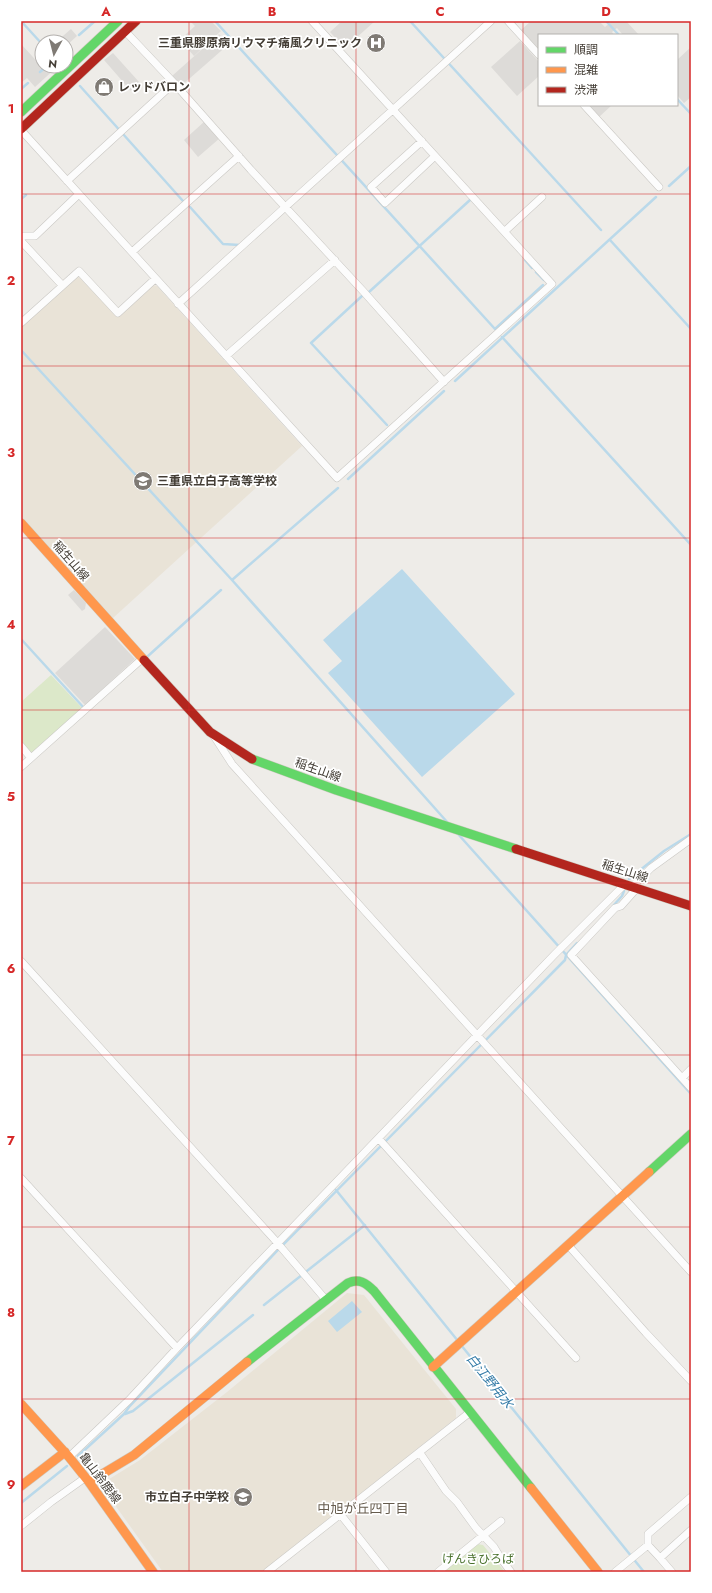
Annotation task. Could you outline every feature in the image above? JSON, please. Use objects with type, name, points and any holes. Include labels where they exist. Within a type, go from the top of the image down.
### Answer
[{"type":"main road","points":[[21,130],[136,21]]},
{"type":"main road","points":[[21,112],[117,22]]},
{"type":"main road","name":"稲生山線","points":[[21,523],[193,715],[212,733],[248,757],[336,790],[691,906]]},
{"type":"main road","points":[[433,1367],[691,1134]]},
{"type":"main road","points":[[86,1481],[134,1455],[326,1300],[348,1283],[357,1280],[365,1282],[598,1572]]},
{"type":"main road","name":"亀山鈴鹿線","points":[[21,1404],[67,1454],[154,1572]]},
{"type":"main road","points":[[21,1486],[67,1454]]},
{"type":"street","points":[[21,130],[337,478],[552,284],[312,21]]},
{"type":"street","points":[[178,304],[491,21]]},
{"type":"street","points":[[508,21],[538,54]]},
{"type":"street","points":[[125,31],[286,206],[444,382]]},
{"type":"street","points":[[67,181],[174,83]]},
{"type":"street","points":[[585,106],[659,187]]},
{"type":"street","points":[[422,141],[371,188],[385,203],[435,156]]},
{"type":"street","points":[[132,252],[239,156]]},
{"type":"street","points":[[21,236],[35,236],[79,194]]},
{"type":"street","points":[[505,231],[542,197]]},
{"type":"street","points":[[21,241],[62,285]]},
{"type":"street","points":[[226,356],[334,260]]},
{"type":"street","points":[[21,323],[79,271],[118,313],[155,279]]},
{"type":"street","points":[[21,767],[143,658]]},
{"type":"street","points":[[212,733],[232,764],[691,1272]]},
{"type":"street","points":[[21,746],[31,758]]},
{"type":"street","points":[[67,1454],[129,1400],[177,1348],[279,1246],[554,955],[651,868],[691,839]]},
{"type":"street","points":[[632,886],[621,906],[615,908],[571,955],[691,1088]]},
{"type":"street","points":[[21,960],[326,1300]]},
{"type":"street","points":[[682,1078],[691,1069]]},
{"type":"street","points":[[379,1139],[576,1358]]},
{"type":"street","points":[[21,1178],[177,1348]]},
{"type":"street","points":[[568,1245],[691,1381]]},
{"type":"street","points":[[267,1572],[469,1413]]},
{"type":"street","points":[[420,1453],[446,1491],[476,1528],[494,1547],[511,1572]]},
{"type":"street","points":[[21,1526],[51,1502],[86,1481]]},
{"type":"street","points":[[672,1572],[648,1546],[648,1534],[691,1497]]},
{"type":"street","points":[[341,1515],[386,1572]]},
{"type":"street","points":[[438,1572],[501,1520]]},
{"type":"street","points":[[660,1558],[691,1530]]},
{"type":"street","points":[[615,1572],[648,1546]]},
{"type":"shaded area","points":[[190,21],[211,21],[221,31],[194,56],[180,40],[195,26]]},
{"type":"shaded area","points":[[342,21],[375,21],[345,48],[330,32]]},
{"type":"shaded area","points":[[531,21],[599,21],[605,27],[612,21],[626,21],[638,34],[622,34],[617,28],[612,32],[613,34],[538,34],[538,49],[521,30]]},
{"type":"shaded area","points":[[71,29],[77,36],[74,39],[74,34],[65,34]]},
{"type":"shaded area","points":[[219,34],[229,44],[181,86],[172,76]]},
{"type":"shaded area","points":[[520,41],[538,61],[538,77],[517,96],[491,67]]},
{"type":"shaded area","points":[[21,44],[34,58],[34,74],[49,74],[35,87],[27,78],[21,83]]},
{"type":"shaded area","points":[[691,47],[691,97],[684,103],[678,96],[678,59]]},
{"type":"shaded area","points":[[113,53],[140,83],[131,91],[104,60]]},
{"type":"shaded area","points":[[590,106],[611,106],[599,117]]},
{"type":"shaded area","points":[[205,121],[220,138],[198,157],[184,140]]},
{"type":"shaded area","name":"三重県立白子高等学校","points":[[76,276],[80,278],[117,317],[153,285],[157,286],[302,446],[113,618],[21,516],[21,327]]},
{"type":"shaded area","points":[[74,590],[86,603],[85,609],[82,611],[68,595]]},
{"type":"shaded area","points":[[105,627],[135,659],[85,705],[55,673]]},
{"type":"shaded area","points":[[347,1293],[364,1295],[456,1409],[456,1418],[262,1572],[163,1572],[102,1487],[106,1481],[140,1460],[227,1392]]},
{"type":"green space","points":[[51,675],[83,709],[32,755],[21,744],[21,702]]},
{"type":"green space","name":"げんきひろば","points":[[477,1544],[483,1545],[505,1572],[442,1572]]},
{"type":"water","points":[[402,569],[515,694],[422,777],[328,673],[342,661],[323,640]]},
{"type":"water","points":[[352,1301],[362,1312],[337,1332],[328,1321]]},
{"type":"waterway","points":[[21,21],[34,35]]},
{"type":"waterway","points":[[79,35],[95,21]]},
{"type":"waterway","points":[[215,21],[495,329],[543,285]]},
{"type":"waterway","points":[[410,21],[601,230]]},
{"type":"waterway","points":[[606,21],[618,34]]},
{"type":"waterway","points":[[21,89],[28,83]]},
{"type":"waterway","points":[[80,86],[183,201]]},
{"type":"waterway","points":[[678,100],[691,114]]},
{"type":"waterway","points":[[669,186],[691,166]]},
{"type":"waterway","points":[[21,199],[26,195]]},
{"type":"waterway","points":[[455,381],[656,197]]},
{"type":"waterway","points":[[369,292],[470,200]]},
{"type":"waterway","points":[[190,207],[223,244],[240,245]]},
{"type":"waterway","points":[[610,240],[691,329]]},
{"type":"waterway","points":[[525,260],[532,268]]},
{"type":"waterway","points":[[536,272],[544,280]]},
{"type":"waterway","points":[[362,296],[311,343],[387,425]]},
{"type":"waterway","points":[[502,337],[691,545]]},
{"type":"waterway","points":[[21,350],[232,580],[448,823]]},
{"type":"waterway","points":[[348,479],[444,391]]},
{"type":"waterway","points":[[232,580],[338,488]]},
{"type":"waterway","points":[[148,656],[221,590]]},
{"type":"waterway","points":[[21,639],[84,708]]},
{"type":"waterway","points":[[458,834],[691,1094]]},
{"type":"waterway","points":[[629,879],[664,851],[691,834]]},
{"type":"waterway","points":[[613,906],[622,896],[624,891]]},
{"type":"waterway","points":[[78,1456],[124,1414],[277,1251],[565,960],[566,955],[577,943]]},
{"type":"waterway","name":"白江野用水","points":[[336,1190],[458,1341]]},
{"type":"waterway","points":[[264,1305],[365,1225]]},
{"type":"waterway","points":[[125,1414],[133,1411],[253,1315]]},
{"type":"waterway","name":"白江野用水","points":[[461,1345],[644,1572]]},
{"type":"waterway","points":[[21,1503],[67,1466]]},
{"type":"traffic: fast","points":[[21,112],[118,21]]},
{"type":"traffic: fast","points":[[252,759],[336,790],[516,849]]},
{"type":"traffic: fast","points":[[649,1172],[691,1134]]},
{"type":"traffic: fast","points":[[247,1362],[348,1283],[356,1281],[362,1282],[374,1291],[531,1488]]},
{"type":"traffic: slow","points":[[21,523],[144,660]]},
{"type":"traffic: slow","points":[[433,1367],[649,1172]]},
{"type":"traffic: slow","points":[[89,1482],[134,1455],[247,1362]]},
{"type":"traffic: slow","points":[[21,1404],[69,1457],[89,1482],[153,1572]]},
{"type":"traffic: slow","points":[[21,1486],[65,1452]]},
{"type":"traffic: slow","points":[[531,1488],[598,1572]]},
{"type":"traffic: jam","points":[[21,129],[136,21]]},
{"type":"traffic: jam","points":[[144,660],[210,732],[252,759]]},
{"type":"traffic: jam","points":[[516,849],[691,906]]},
{"type":"place","name":"三重県膠原病リウマチ痛風クリニック","points":[[376,43]]},
{"type":"place","name":"レッドバロン","points":[[104,87]]},
{"type":"place","name":"三重県立白子高等学校","points":[[143,481]]},
{"type":"place","name":"市立白子中学校","points":[[243,1497]]},
{"type":"district","name":"中旭が丘四丁目","points":[[363,1508]]}]
